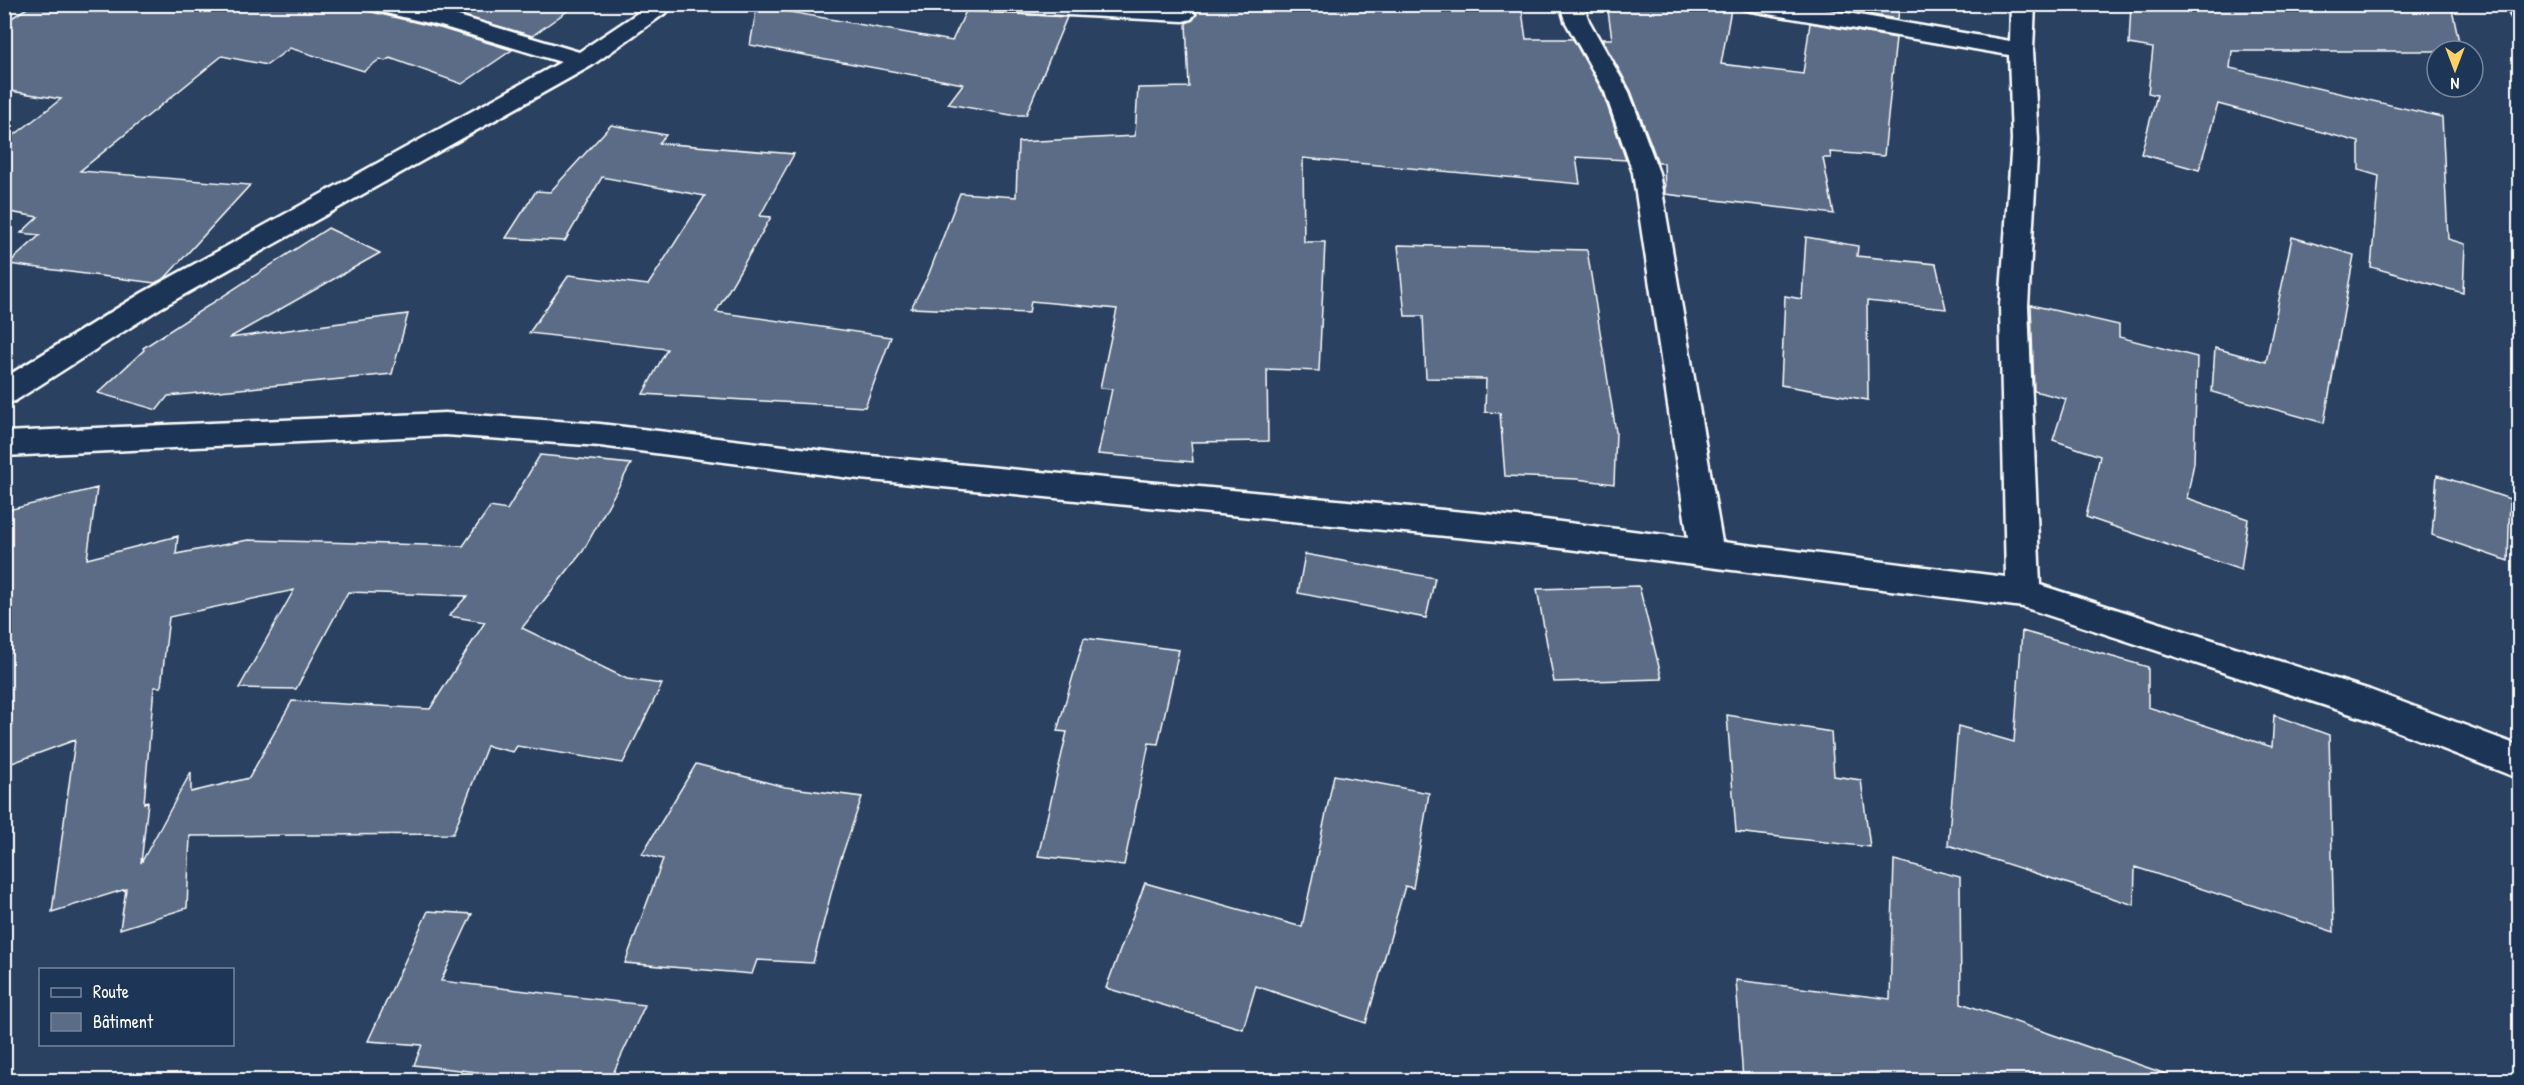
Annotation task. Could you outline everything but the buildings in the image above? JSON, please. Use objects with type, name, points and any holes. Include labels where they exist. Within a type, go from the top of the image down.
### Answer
[{"type":"street","points":[[377,4],[447,20],[582,61]]},
{"type":"street","points":[[4,393],[152,300],[582,61],[667,4]]},
{"type":"street","points":[[992,4],[1183,15]]},
{"type":"street","points":[[1571,4],[1577,21],[1617,92],[1646,173],[1707,553]]},
{"type":"street","points":[[1751,4],[2021,50]]},
{"type":"street","points":[[2023,4],[2021,50],[2025,140],[2014,306],[2023,593]]},
{"type":"street","points":[[2516,4],[2520,12]]},
{"type":"street","points":[[4,444],[445,424],[600,435],[850,466],[1526,531],[2023,593],[2370,705],[2520,763]]}]
